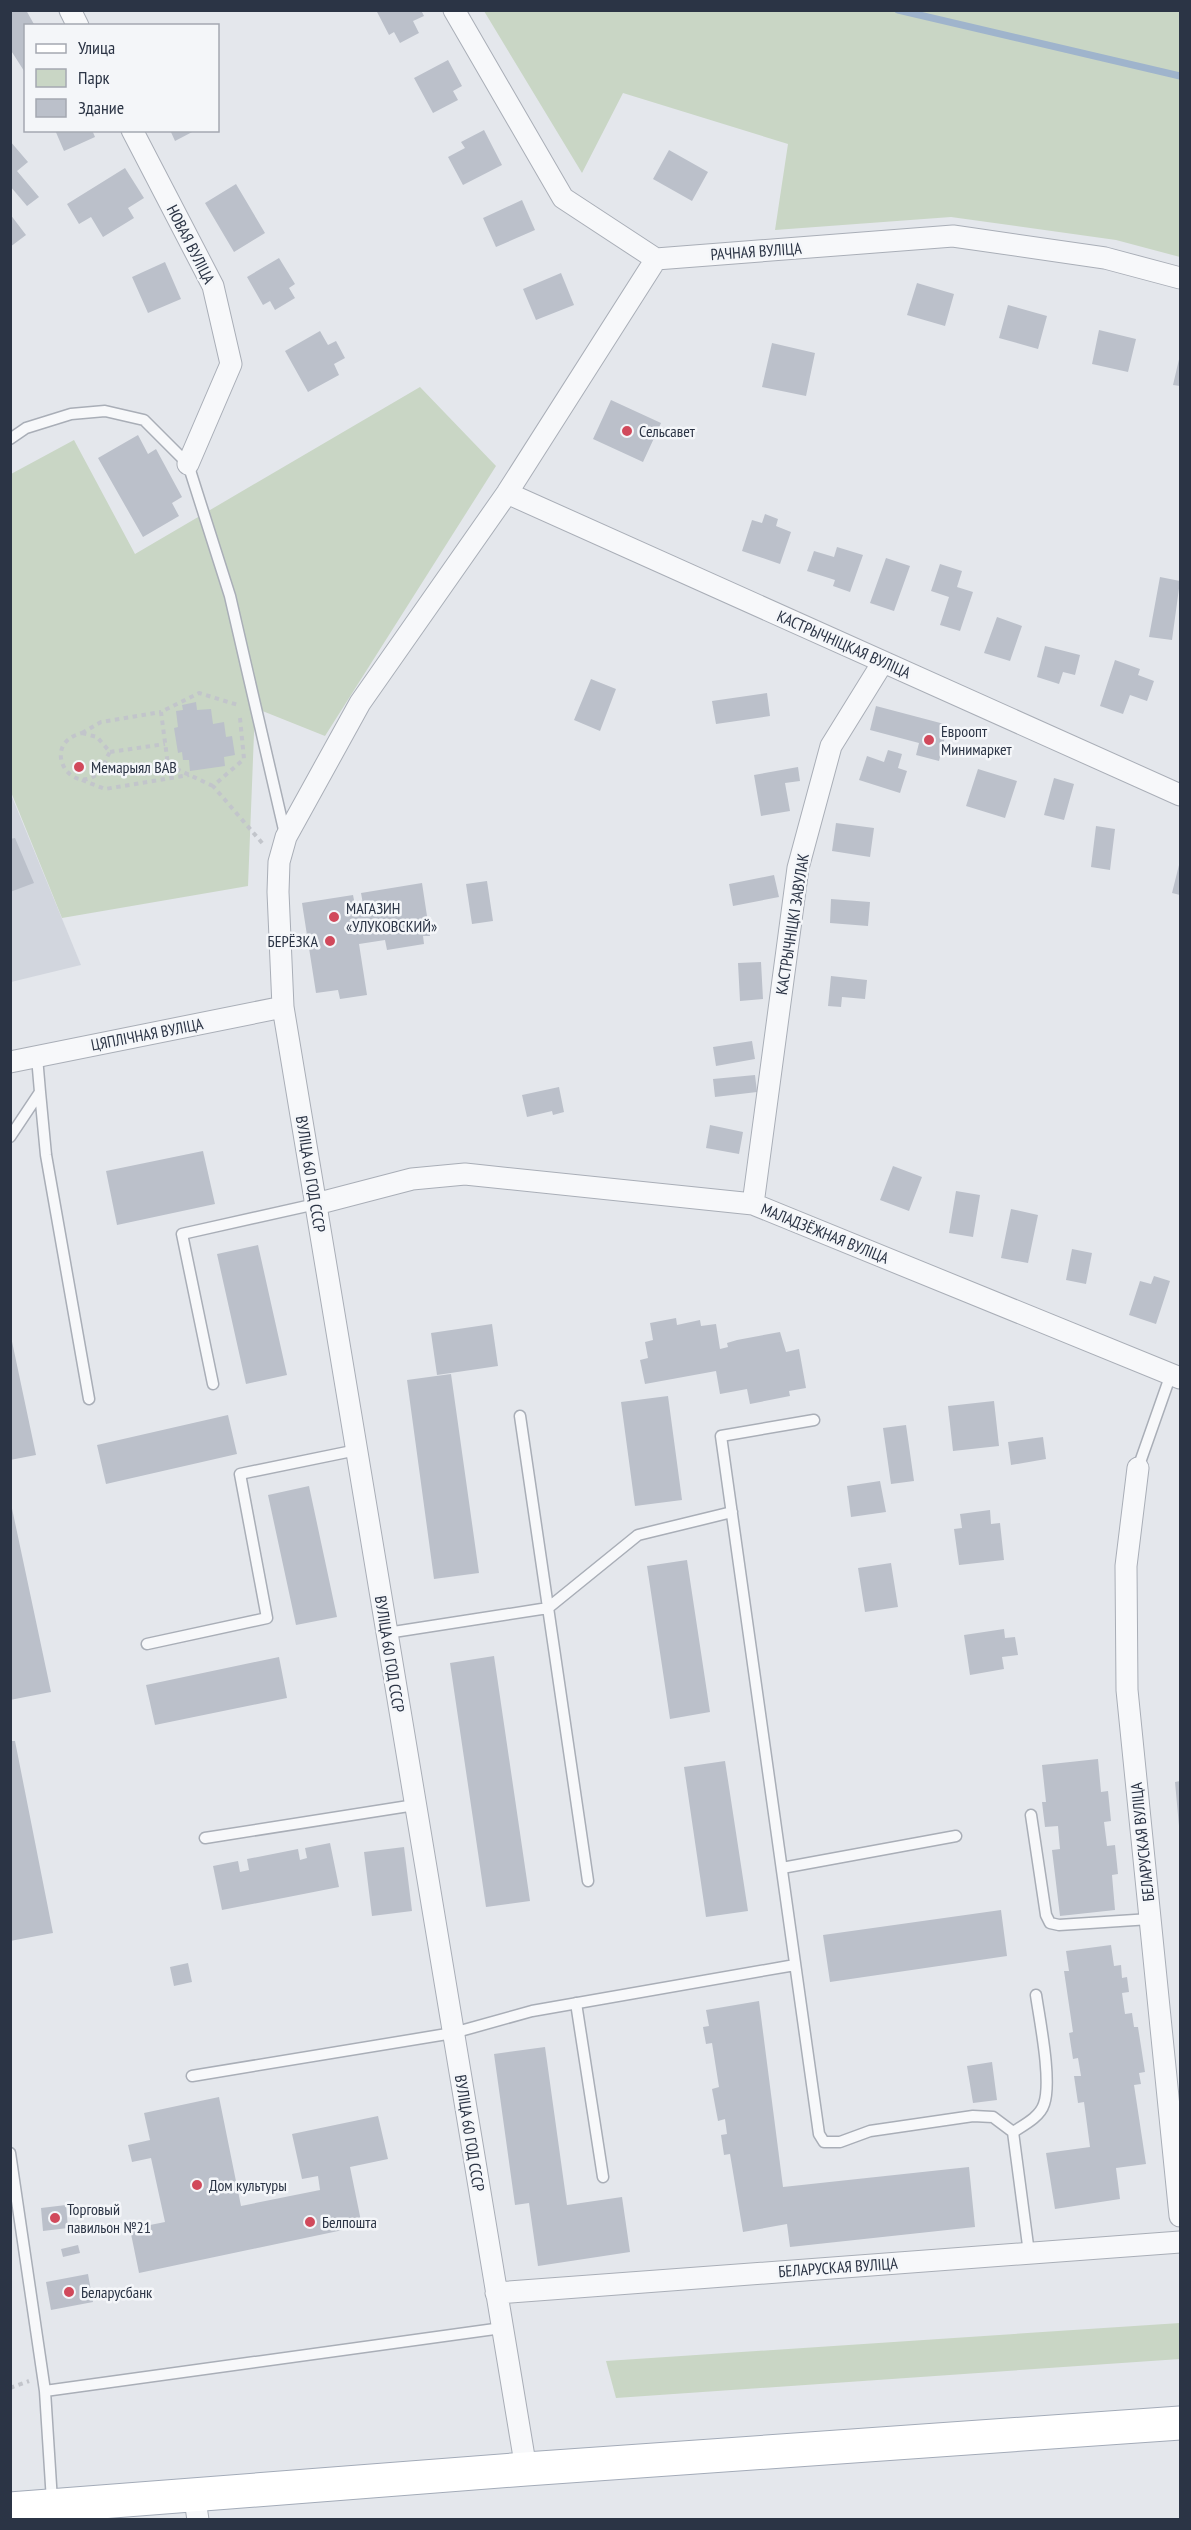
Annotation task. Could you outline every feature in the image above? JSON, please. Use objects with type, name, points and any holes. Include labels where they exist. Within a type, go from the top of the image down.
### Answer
[{"type":"main road","points":[[10,2509],[52,2505],[196,2506],[526,2469],[1180,2423]]},
{"type":"street","points":[[70,10],[77,24]]},
{"type":"street","points":[[454,10],[563,198],[656,259]]},
{"type":"street","name":"НОВАЯ ВУЛІЦА","points":[[133,132],[213,286],[231,364],[188,464]]},
{"type":"street","name":"РАЧНАЯ ВУЛІЦА","points":[[656,259],[953,236],[1105,258],[1180,278]]},
{"type":"street","name":"ВУЛІЦА 60 ГОД СССР","points":[[526,2469],[283,1007],[279,862],[286,837],[360,703],[507,493],[656,259]]},
{"type":"street","name":"КАСТРЫЧНІЦКАЯ ВУЛІЦА","points":[[507,493],[1180,795]]},
{"type":"street","name":"КАСТРЫЧНІЦКІ ЗАВУЛАК","points":[[753,1204],[798,868],[831,746],[884,662]]},
{"type":"street","name":"ЦЯПЛІЧНАЯ ВУЛІЦА","points":[[10,1062],[283,1007]]},
{"type":"street","name":"МАЛАДЗЁЖНАЯ ВУЛІЦА","points":[[316,1204],[412,1179],[465,1174],[517,1177],[753,1204],[1176,1376]]},
{"type":"street","name":"БЕЛАРУСКАЯ ВУЛІЦА","points":[[1138,1468],[1126,1566],[1127,1690],[1180,2216]]},
{"type":"street","name":"БЕЛАРУСКАЯ ВУЛІЦА","points":[[496,2293],[1180,2242]]},
{"type":"lane","points":[[10,439],[26,428],[71,414],[105,411],[144,420],[188,464],[230,596],[286,837]]},
{"type":"lane","points":[[37,1057],[46,1155],[89,1399]]},
{"type":"lane","points":[[10,1137],[40,1092]]},
{"type":"lane","points":[[213,1384],[182,1234],[316,1204]]},
{"type":"lane","points":[[1138,1468],[1176,1376]]},
{"type":"lane","points":[[520,1416],[588,1881]]},
{"type":"lane","points":[[814,1420],[721,1436],[819,2134],[824,2142],[840,2142],[870,2131],[973,2116],[993,2117],[1013,2132],[1029,2253]]},
{"type":"lane","points":[[147,1644],[267,1618],[240,1474],[357,1450]]},
{"type":"lane","points":[[387,1633],[548,1608],[638,1535],[732,1512]]},
{"type":"lane","points":[[205,1838],[416,1805]]},
{"type":"lane","points":[[1030,1815],[1046,1915],[1050,1923],[1059,1925],[1150,1919]]},
{"type":"lane","points":[[782,1868],[956,1836]]},
{"type":"lane","points":[[192,2076],[453,2033],[532,2011],[795,1965]]},
{"type":"lane","points":[[1013,2132],[1034,2118],[1044,2106],[1046,2097],[1047,2088],[1036,1995]]},
{"type":"lane","points":[[576,2003],[603,2177]]},
{"type":"lane","points":[[10,2153],[45,2391],[52,2505]]},
{"type":"lane","points":[[45,2391],[502,2328]]},
{"type":"path","points":[[189,775],[105,789],[66,772],[62,765],[61,751],[68,739],[101,722],[161,712],[199,693],[238,704],[244,759],[213,786]]},
{"type":"path","points":[[161,712],[168,765],[213,786],[279,862]]},
{"type":"path","points":[[82,733],[97,737],[110,752]]},
{"type":"path","points":[[110,752],[165,744]]},
{"type":"path","points":[[79,779],[94,777],[100,772],[110,752]]},
{"type":"shaded area","points":[[10,792],[81,965],[11,982],[10,982]]},
{"type":"green space","points":[[484,11],[1180,11],[1180,257],[1116,240],[951,217],[775,230],[788,144],[623,93],[582,173]]},
{"type":"green space","points":[[420,387],[496,466],[325,736],[255,708],[248,886],[62,918],[11,792],[11,474],[74,440],[135,554]]},
{"type":"green space","points":[[1180,2323],[1180,2359],[616,2398],[606,2361]]},
{"type":"building","points":[[10,10],[26,10],[34,24],[24,24],[24,71],[10,49]]},
{"type":"building","points":[[376,10],[421,10],[424,16],[413,21],[419,33],[400,43],[394,32],[389,35]]},
{"type":"building","points":[[448,60],[462,86],[453,91],[458,100],[433,113],[414,78]]},
{"type":"building","points":[[484,130],[502,165],[463,185],[448,157],[465,148],[461,142]]},
{"type":"building","points":[[56,132],[93,132],[95,137],[64,151]]},
{"type":"building","points":[[171,132],[192,132],[175,141]]},
{"type":"building","points":[[10,141],[28,162],[17,171],[39,197],[27,206],[10,186]]},
{"type":"building","points":[[669,150],[708,172],[692,201],[653,179]]},
{"type":"building","points":[[125,168],[144,198],[128,208],[134,218],[103,237],[91,217],[79,224],[67,204]]},
{"type":"building","points":[[236,184],[265,233],[234,252],[205,203]]},
{"type":"building","points":[[522,200],[535,230],[496,247],[483,218]]},
{"type":"building","points":[[10,214],[26,235],[10,247]]},
{"type":"building","points":[[279,258],[295,284],[289,288],[295,298],[275,310],[270,301],[263,305],[247,277]]},
{"type":"building","points":[[165,262],[181,299],[148,313],[132,277]]},
{"type":"building","points":[[561,273],[574,305],[536,320],[523,289]]},
{"type":"building","points":[[917,283],[954,294],[945,326],[907,315]]},
{"type":"building","points":[[1008,305],[1047,316],[1038,349],[999,338]]},
{"type":"building","points":[[1099,330],[1136,339],[1128,372],[1092,364]]},
{"type":"building","points":[[320,331],[328,345],[336,341],[345,358],[334,364],[339,375],[308,392],[285,351]]},
{"type":"building","points":[[772,343],[815,353],[806,396],[762,387]]},
{"type":"building","points":[[1180,355],[1180,386],[1173,385]]},
{"type":"building","name":"Сельсавет","points":[[611,400],[661,423],[643,462],[593,439]]},
{"type":"building","points":[[138,435],[148,454],[156,449],[182,497],[172,503],[179,516],[143,537],[98,458]]},
{"type":"building","points":[[765,514],[778,519],[776,526],[791,532],[780,564],[742,551],[752,520],[762,523]]},
{"type":"building","points":[[837,547],[863,555],[850,592],[833,586],[835,580],[807,571],[814,551],[834,557]]},
{"type":"building","points":[[886,558],[910,566],[894,611],[870,603]]},
{"type":"building","points":[[940,564],[962,571],[957,587],[973,592],[960,631],[940,625],[949,597],[931,591]]},
{"type":"building","points":[[1160,577],[1180,581],[1172,640],[1149,637]]},
{"type":"building","points":[[997,617],[1022,626],[1010,661],[984,653]]},
{"type":"building","points":[[1045,646],[1080,655],[1075,675],[1063,672],[1059,684],[1037,677]]},
{"type":"building","points":[[1115,660],[1140,669],[1138,675],[1154,681],[1147,701],[1130,695],[1123,714],[1100,706]]},
{"type":"building","points":[[591,679],[616,689],[600,731],[574,720]]},
{"type":"building","points":[[767,693],[770,716],[716,724],[712,701]]},
{"type":"building","points":[[196,702],[197,710],[211,709],[213,724],[224,722],[226,737],[232,736],[235,755],[224,757],[225,766],[190,771],[189,760],[183,760],[182,752],[178,753],[174,728],[178,727],[176,711],[183,710],[182,705]]},
{"type":"building","points":[[876,706],[948,725],[939,761],[916,755],[919,743],[870,730]]},
{"type":"building","points":[[888,750],[902,754],[898,768],[907,771],[900,793],[859,780],[867,756],[884,762]]},
{"type":"building","points":[[798,767],[800,781],[785,783],[790,811],[761,816],[754,775]]},
{"type":"building","points":[[978,769],[1017,781],[1005,818],[966,806]]},
{"type":"building","points":[[1054,778],[1074,784],[1064,820],[1044,815]]},
{"type":"building","points":[[836,823],[874,828],[870,857],[832,851]]},
{"type":"building","points":[[1096,826],[1115,829],[1110,870],[1091,867]]},
{"type":"building","points":[[15,838],[34,883],[10,892],[10,839]]},
{"type":"building","points":[[1180,861],[1180,895],[1172,893]]},
{"type":"building","points":[[774,875],[779,897],[733,906],[729,884]]},
{"type":"building","points":[[487,881],[493,921],[472,924],[466,884]]},
{"type":"building","points":[[422,883],[430,936],[423,936],[424,944],[387,950],[385,940],[359,944],[367,995],[340,999],[338,990],[316,993],[302,903],[353,895],[355,905],[363,904],[361,893]]},
{"type":"building","points":[[831,899],[870,902],[868,926],[830,923]]},
{"type":"building","points":[[761,962],[763,999],[740,1001],[738,963]]},
{"type":"building","points":[[831,976],[867,980],[865,999],[842,997],[841,1007],[828,1006]]},
{"type":"building","points":[[752,1041],[755,1059],[716,1066],[713,1047]]},
{"type":"building","points":[[755,1075],[757,1092],[715,1097],[713,1079]]},
{"type":"building","points":[[559,1087],[564,1112],[553,1115],[552,1111],[527,1117],[522,1095]]},
{"type":"building","points":[[710,1125],[743,1132],[739,1154],[706,1148]]},
{"type":"building","points":[[203,1151],[215,1204],[117,1225],[106,1171]]},
{"type":"building","points":[[893,1166],[922,1177],[909,1211],[880,1200]]},
{"type":"building","points":[[956,1191],[980,1195],[973,1237],[949,1233]]},
{"type":"building","points":[[1011,1209],[1038,1215],[1028,1263],[1001,1258]]},
{"type":"building","points":[[258,1245],[287,1375],[246,1384],[217,1254]]},
{"type":"building","points":[[1072,1249],[1092,1253],[1086,1284],[1066,1280]]},
{"type":"building","points":[[1154,1276],[1170,1281],[1156,1324],[1129,1315],[1140,1281],[1151,1284]]},
{"type":"building","points":[[676,1318],[677,1325],[700,1320],[701,1326],[716,1324],[720,1349],[728,1347],[727,1343],[737,1340],[780,1332],[786,1352],[799,1349],[806,1388],[789,1391],[790,1396],[750,1404],[747,1389],[720,1394],[716,1371],[645,1384],[640,1360],[648,1358],[645,1342],[653,1340],[650,1323]]},
{"type":"building","points":[[492,1324],[498,1366],[437,1375],[431,1333]]},
{"type":"building","points":[[10,1332],[36,1455],[10,1460]]},
{"type":"building","points":[[451,1374],[479,1573],[434,1579],[407,1380]]},
{"type":"building","points":[[668,1396],[682,1500],[635,1506],[621,1402]]},
{"type":"building","points":[[994,1401],[999,1446],[953,1451],[948,1406]]},
{"type":"building","points":[[228,1415],[237,1454],[106,1484],[97,1445]]},
{"type":"building","points":[[906,1425],[914,1481],[891,1484],[883,1428]]},
{"type":"building","points":[[1043,1437],[1046,1459],[1011,1465],[1008,1442]]},
{"type":"building","points":[[880,1481],[886,1512],[851,1517],[847,1486]]},
{"type":"building","points":[[309,1486],[337,1617],[296,1625],[268,1495]]},
{"type":"building","points":[[10,1499],[51,1692],[10,1700]]},
{"type":"building","points":[[990,1510],[991,1524],[1000,1523],[1004,1560],[959,1565],[954,1529],[962,1528],[960,1514]]},
{"type":"building","points":[[687,1560],[710,1712],[670,1719],[647,1566]]},
{"type":"building","points":[[891,1563],[898,1607],[865,1612],[858,1568]]},
{"type":"building","points":[[1004,1629],[1005,1638],[1015,1637],[1018,1655],[1002,1657],[1004,1669],[970,1675],[964,1635]]},
{"type":"building","points":[[494,1656],[530,1901],[486,1907],[450,1663]]},
{"type":"building","points":[[279,1657],[287,1698],[155,1725],[146,1685]]},
{"type":"building","points":[[10,1741],[15,1741],[53,1933],[10,1941]]},
{"type":"building","points":[[1098,1759],[1101,1792],[1108,1791],[1111,1821],[1104,1822],[1107,1846],[1115,1845],[1118,1874],[1112,1875],[1115,1910],[1060,1916],[1052,1850],[1060,1849],[1058,1826],[1045,1827],[1042,1802],[1046,1802],[1042,1765]]},
{"type":"building","points":[[725,1761],[748,1911],[706,1917],[684,1767]]},
{"type":"building","points":[[1180,1781],[1180,1826],[1179,1826],[1175,1782]]},
{"type":"building","points":[[330,1843],[339,1887],[222,1910],[213,1866],[238,1861],[240,1872],[249,1870],[247,1859],[298,1849],[300,1860],[307,1858],[305,1848]]},
{"type":"building","points":[[404,1847],[412,1911],[372,1916],[364,1852]]},
{"type":"building","points":[[1001,1910],[1007,1956],[830,1982],[823,1935]]},
{"type":"building","points":[[1111,1945],[1114,1966],[1121,1965],[1122,1978],[1127,1977],[1129,1992],[1122,1993],[1125,2014],[1132,2013],[1134,2027],[1138,2027],[1145,2072],[1139,2073],[1141,2084],[1134,2085],[1146,2164],[1116,2168],[1120,2199],[1055,2209],[1046,2153],[1090,2147],[1084,2102],[1078,2103],[1074,2076],[1081,2076],[1078,2058],[1073,2059],[1069,2033],[1073,2032],[1064,1971],[1069,1971],[1066,1951]]},
{"type":"building","points":[[188,1963],[192,1982],[174,1986],[170,1967]]},
{"type":"building","points":[[759,2001],[783,2187],[969,2167],[975,2227],[790,2247],[787,2224],[743,2232],[730,2154],[724,2155],[721,2135],[727,2134],[725,2119],[718,2121],[712,2089],[719,2087],[712,2043],[706,2044],[703,2027],[709,2026],[706,2010]]},
{"type":"building","points":[[545,2047],[567,2205],[622,2197],[630,2252],[538,2266],[529,2203],[515,2205],[494,2054]]},
{"type":"building","points":[[992,2062],[997,2100],[973,2103],[967,2066]]},
{"type":"building","name":"Дом культуры","points":[[219,2097],[241,2206],[320,2190],[318,2176],[302,2179],[292,2134],[378,2116],[388,2159],[350,2167],[362,2226],[139,2273],[130,2229],[165,2222],[151,2158],[132,2162],[128,2145],[150,2140],[144,2113]]},
{"type":"building","name":"Торговый павильон №21","points":[[66,2205],[68,2228],[43,2231],[41,2208]]},
{"type":"building","points":[[78,2245],[80,2253],[63,2257],[61,2249]]},
{"type":"building","name":"Беларусбанк","points":[[88,2274],[93,2302],[51,2310],[46,2282]]},
{"type":"waterway","points":[[898,10],[1180,76]]},
{"type":"place","name":"Сельсавет","points":[[627,431]]},
{"type":"place","name":"Евроопт Минимаркет","points":[[929,740]]},
{"type":"place","name":"Мемарыял ВАВ","points":[[79,767]]},
{"type":"place","name":"МАГАЗИН «УЛУКОВСКИЙ»","points":[[334,917]]},
{"type":"place","name":"БЕРЁЗКА","points":[[330,941]]},
{"type":"place","name":"Дом культуры","points":[[197,2185]]},
{"type":"place","name":"Торговый павильон №21","points":[[55,2218]]},
{"type":"place","name":"Белпошта","points":[[310,2222]]},
{"type":"place","name":"Беларусбанк","points":[[69,2292]]}]
